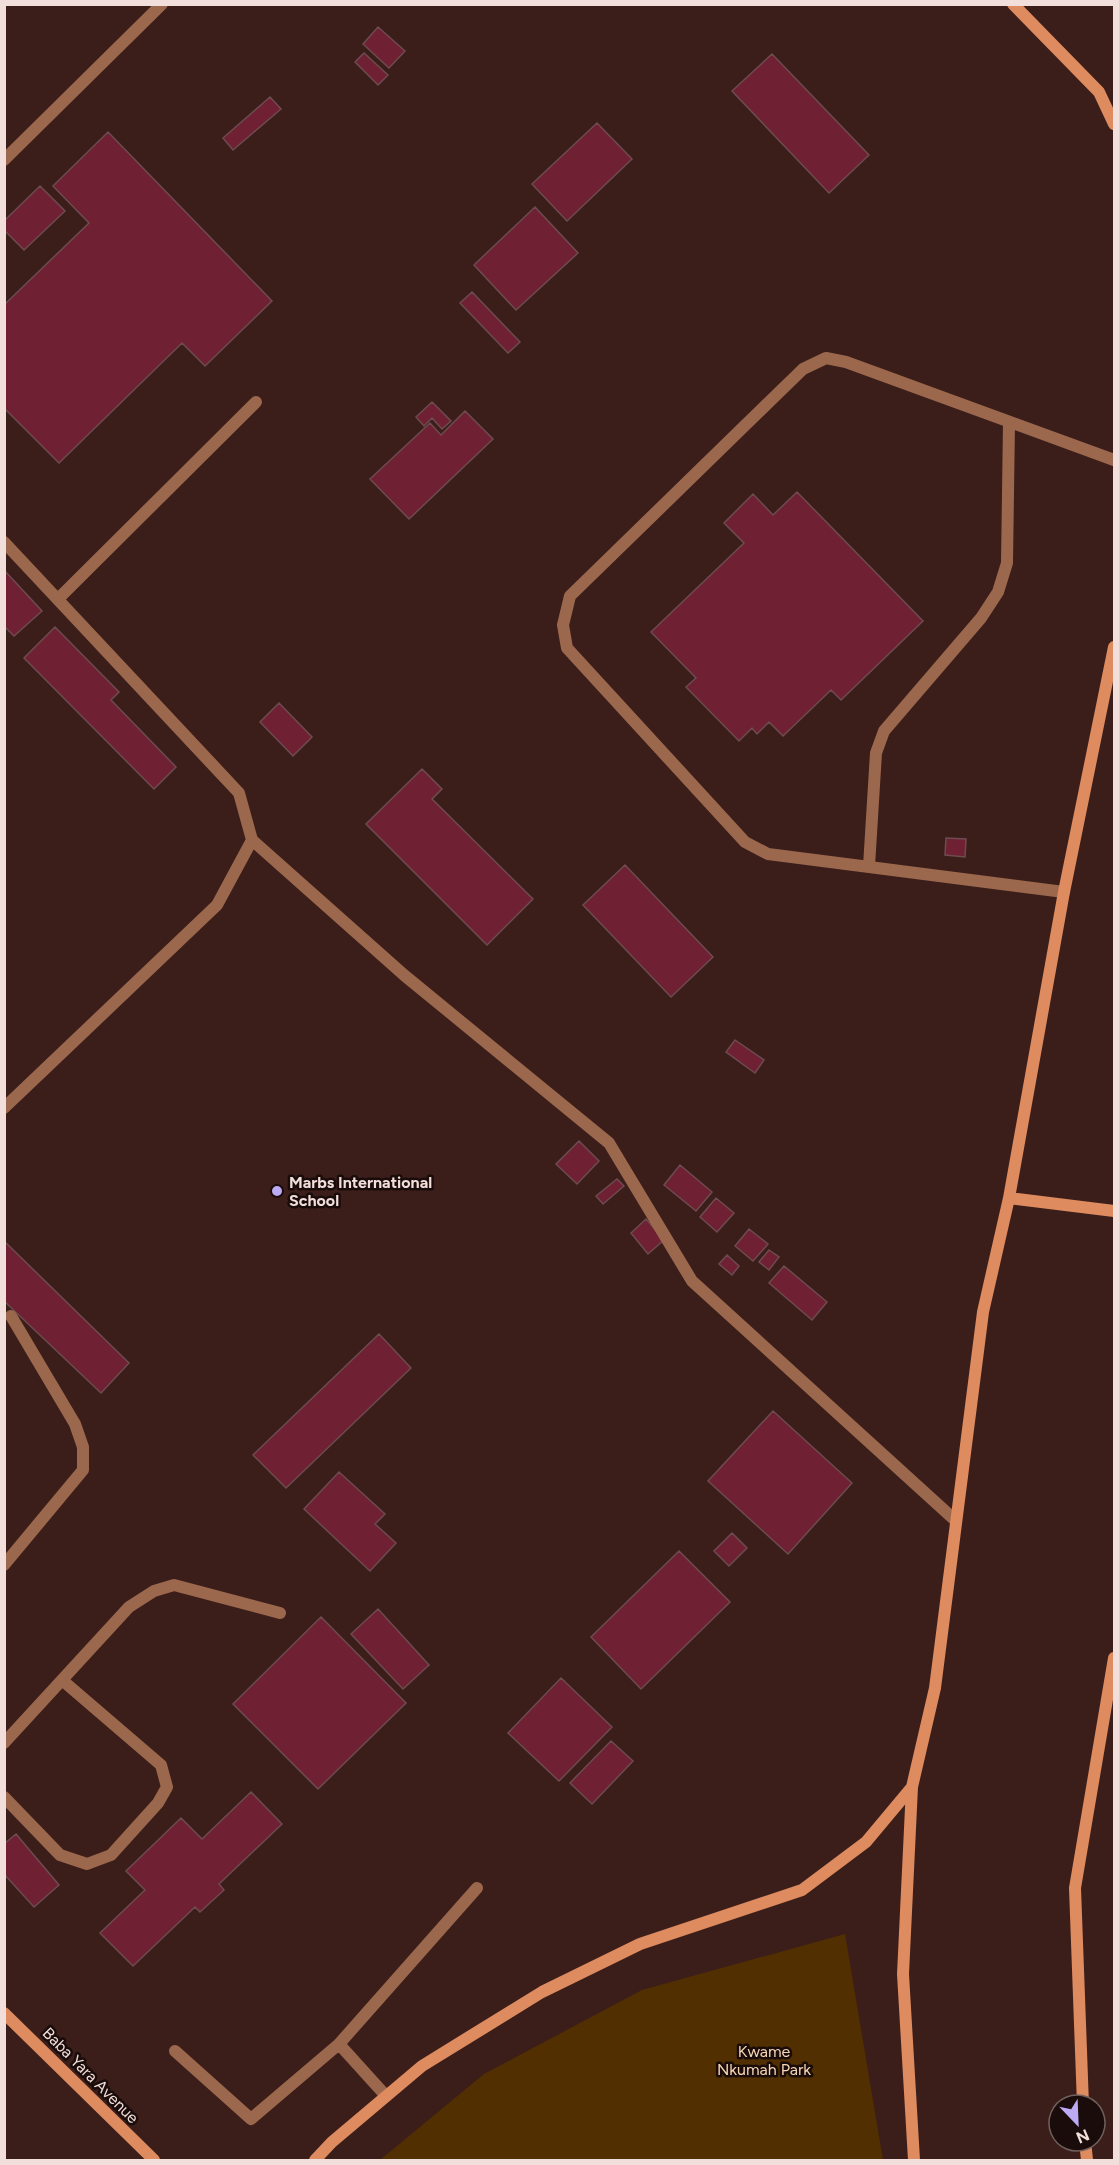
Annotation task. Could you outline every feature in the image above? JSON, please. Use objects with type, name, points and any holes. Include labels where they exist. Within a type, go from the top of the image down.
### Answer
[{"type":"main road","points":[[1013,4],[1114,106]]},
{"type":"main road","points":[[1099,92],[1114,124]]},
{"type":"main road","points":[[914,2160],[903,1974],[912,1787],[935,1688],[983,1312],[1009,1198],[1064,892],[1114,647]]},
{"type":"main road","points":[[1009,1198],[1114,1211]]},
{"type":"main road","points":[[1083,2093],[1075,1888],[1114,1658]]},
{"type":"main road","points":[[315,2160],[332,2142],[422,2066],[542,1992],[640,1944],[802,1890],[866,1842],[912,1787]]},
{"type":"main road","name":"Baba Yara Avenue","points":[[4,2013],[154,2160]]},
{"type":"street","points":[[4,160],[162,4]]},
{"type":"street","points":[[1064,892],[768,854],[745,842],[567,648],[563,625],[570,596],[803,369],[826,358],[846,362],[1114,460]]},
{"type":"street","points":[[58,599],[256,402]]},
{"type":"street","points":[[869,866],[876,753],[884,731],[981,618],[998,592],[1007,564],[1009,422]]},
{"type":"street","points":[[4,542],[239,793],[252,840],[404,975],[609,1143],[692,1281],[956,1521]]},
{"type":"street","points":[[4,1108],[217,905],[252,840]]},
{"type":"street","points":[[4,1566],[83,1470],[82,1447],[75,1424],[11,1316]]},
{"type":"street","points":[[4,1743],[129,1607],[154,1591],[174,1585],[280,1613]]},
{"type":"street","points":[[4,1797],[60,1856],[87,1864],[111,1855],[158,1803],[167,1787],[161,1765],[63,1680]]},
{"type":"street","points":[[174,2051],[251,2119],[339,2044],[477,1888]]},
{"type":"street","points":[[339,2044],[386,2096]]},
{"type":"green space","name":"Kwame Nkumah Park","points":[[845,1934],[883,2160],[380,2160],[484,2074],[642,1990]]},
{"type":"building","points":[[378,27],[405,51],[389,68],[363,44]]},
{"type":"building","points":[[364,53],[388,75],[378,85],[355,62]]},
{"type":"building","points":[[772,54],[869,155],[829,193],[732,91]]},
{"type":"building","points":[[270,97],[281,109],[233,150],[223,138]]},
{"type":"building","points":[[597,123],[632,159],[567,221],[532,184]]},
{"type":"building","points":[[108,132],[272,301],[205,366],[182,343],[59,463],[4,408],[4,305],[89,223],[53,186]]},
{"type":"building","points":[[40,186],[65,211],[24,250],[4,230],[4,221]]},
{"type":"building","points":[[535,207],[578,253],[516,310],[474,265]]},
{"type":"building","points":[[472,292],[520,342],[508,353],[460,303]]},
{"type":"building","points":[[432,402],[451,421],[442,429],[432,418],[424,426],[416,417]]},
{"type":"building","points":[[465,411],[493,439],[409,519],[370,479],[430,423],[441,435]]},
{"type":"building","points":[[797,492],[923,621],[841,700],[831,690],[783,736],[769,722],[757,734],[752,728],[739,741],[686,687],[696,678],[651,632],[744,543],[724,523],[753,494],[773,515]]},
{"type":"building","points":[[4,570],[42,611],[14,636],[4,626]]},
{"type":"building","points":[[55,627],[119,692],[111,700],[176,767],[154,789],[24,658]]},
{"type":"building","points":[[279,703],[312,737],[293,756],[260,722]]},
{"type":"building","points":[[422,769],[442,789],[432,799],[533,899],[487,945],[366,824]]},
{"type":"building","points":[[946,838],[966,839],[965,857],[945,855]]},
{"type":"building","points":[[625,865],[713,957],[671,997],[583,905]]},
{"type":"building","points":[[735,1040],[764,1060],[755,1073],[726,1052]]},
{"type":"building","points":[[579,1141],[599,1161],[577,1184],[556,1164]]},
{"type":"building","points":[[680,1165],[712,1192],[696,1211],[664,1185]]},
{"type":"building","points":[[617,1179],[624,1186],[603,1204],[596,1196]]},
{"type":"building","points":[[716,1198],[734,1213],[717,1232],[700,1217]]},
{"type":"building","points":[[646,1219],[664,1240],[648,1254],[631,1233]]},
{"type":"building","points":[[749,1229],[768,1244],[753,1261],[735,1246]]},
{"type":"building","points":[[4,1241],[129,1363],[101,1393],[4,1301]]},
{"type":"building","points":[[769,1250],[779,1257],[769,1270],[759,1262]]},
{"type":"building","points":[[727,1255],[739,1266],[732,1275],[719,1264]]},
{"type":"building","points":[[784,1266],[827,1302],[812,1320],[769,1283]]},
{"type":"building","points":[[379,1334],[411,1368],[286,1488],[253,1455]]},
{"type":"building","points":[[773,1411],[852,1483],[788,1554],[708,1481]]},
{"type":"building","points":[[339,1472],[385,1514],[375,1524],[396,1543],[370,1571],[304,1509]]},
{"type":"building","points":[[732,1533],[747,1548],[729,1566],[714,1551]]},
{"type":"building","points":[[679,1551],[730,1602],[641,1689],[591,1637]]},
{"type":"building","points":[[378,1609],[429,1665],[403,1689],[351,1634]]},
{"type":"building","points":[[321,1617],[406,1703],[318,1789],[233,1704]]},
{"type":"building","points":[[561,1678],[612,1727],[559,1781],[508,1733]]},
{"type":"building","points":[[611,1741],[633,1761],[592,1804],[570,1783]]},
{"type":"building","points":[[251,1792],[282,1824],[219,1884],[224,1890],[200,1912],[195,1907],[133,1966],[100,1933],[145,1890],[126,1871],[181,1818],[202,1839]]},
{"type":"building","points":[[16,1834],[59,1885],[34,1907],[4,1874],[4,1844]]},
{"type":"place","name":"Marbs International School","points":[[277,1191]]}]
